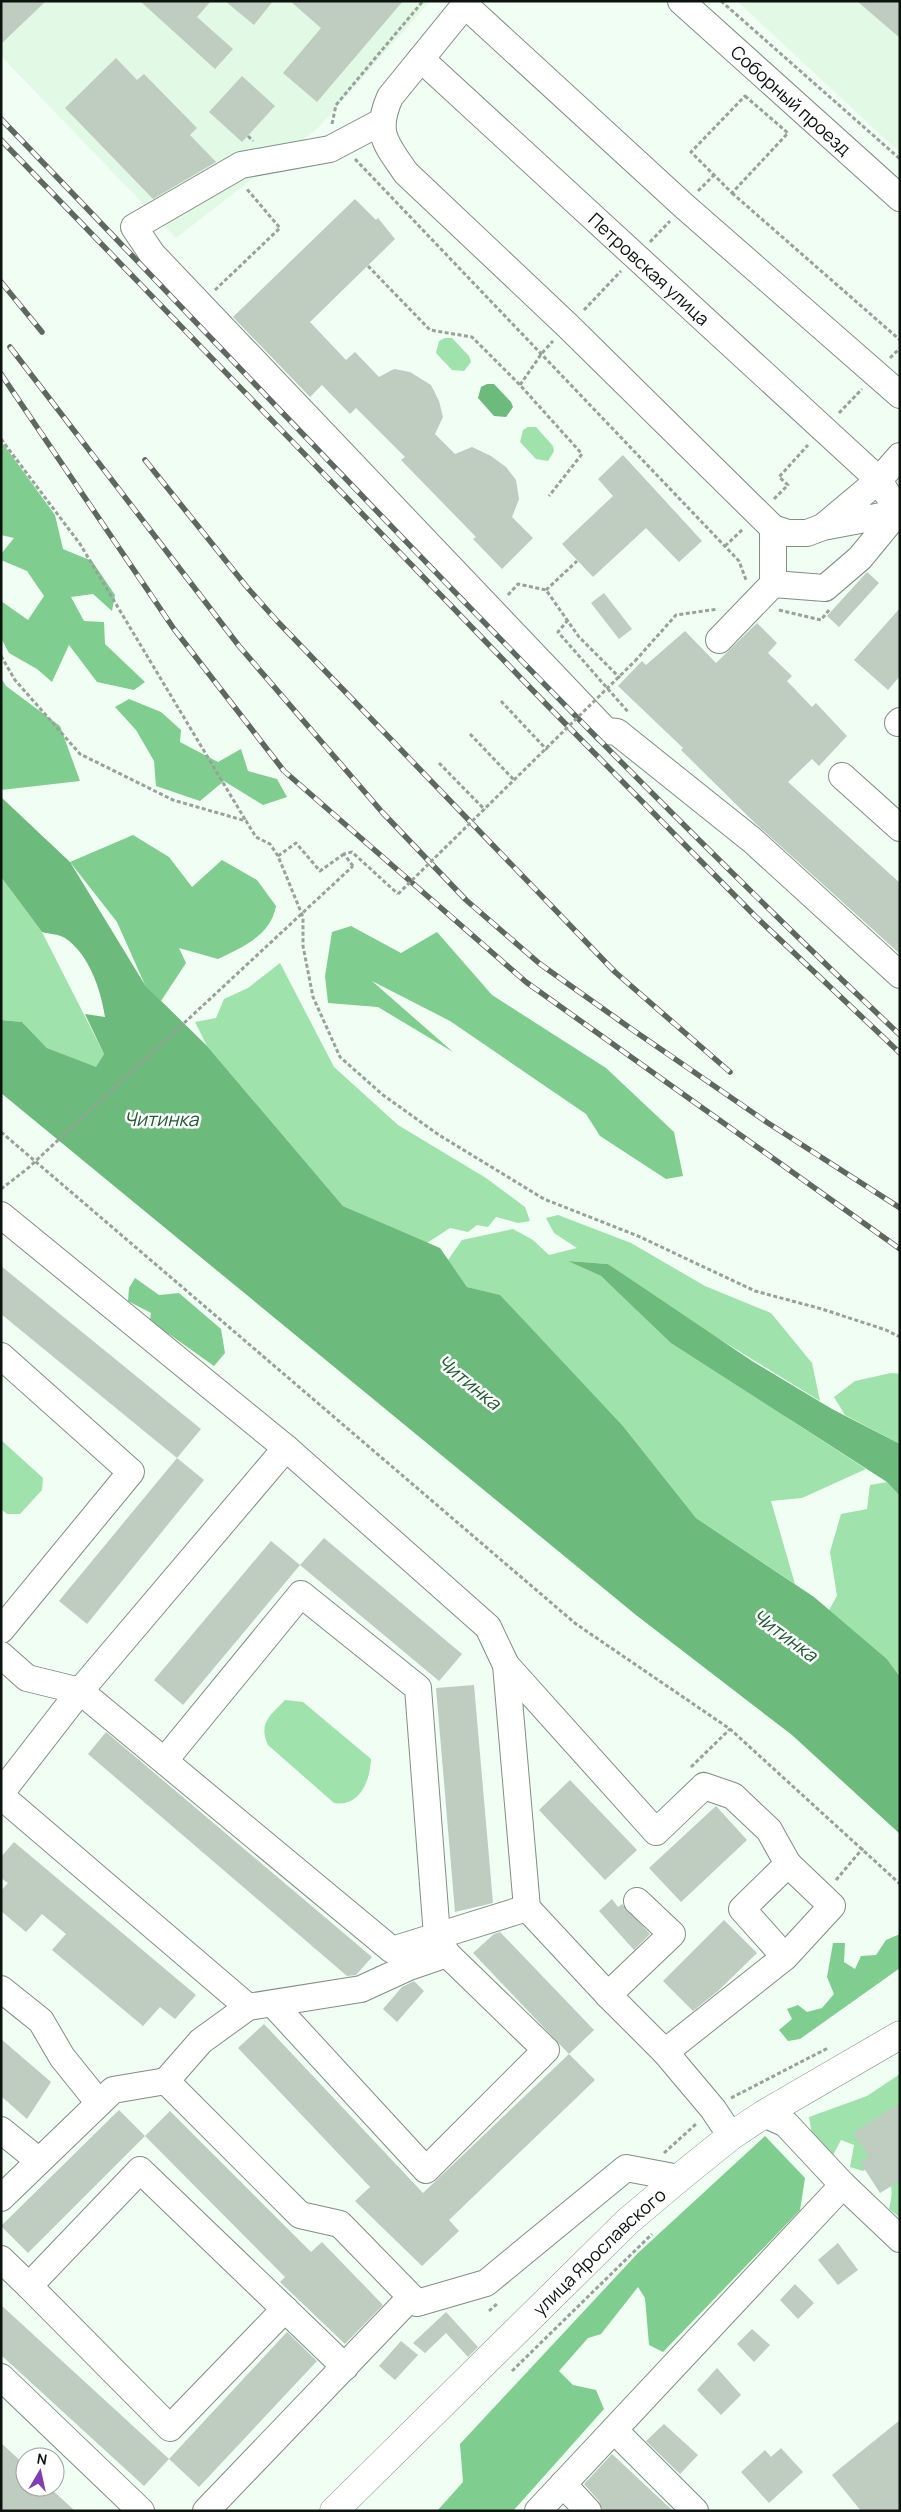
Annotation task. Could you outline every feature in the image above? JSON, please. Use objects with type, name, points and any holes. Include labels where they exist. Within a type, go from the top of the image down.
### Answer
[{"type":"main road","name":"улица Ярославского","points":[[334,2511],[627,2222],[679,2178],[731,2136],[764,2114],[900,2034]]},
{"type":"street","name":"Соборный проезд","points":[[681,1],[900,198]]},
{"type":"street","points":[[898,514],[823,527],[807,533],[788,533],[773,528],[568,326],[406,173],[386,145],[381,122],[390,97],[466,3],[684,206],[900,395]]},
{"type":"street","name":"Петровская улица","points":[[421,59],[879,480],[898,514]]},
{"type":"street","points":[[381,122],[341,145],[330,149],[241,165],[134,227],[152,254],[606,731],[617,732],[752,840],[900,975]]},
{"type":"street","points":[[823,527],[879,480],[900,456]]},
{"type":"street","points":[[773,584],[824,588],[860,558],[898,514]]},
{"type":"street","points":[[719,640],[773,584],[773,528]]},
{"type":"street","points":[[842,776],[900,828]]},
{"type":"street","points":[[1,1215],[286,1448],[488,1627],[506,1665],[656,1832],[704,1786],[733,1796],[769,1830],[788,1864],[832,1906],[785,1957],[664,2052]]},
{"type":"street","points":[[1,1356],[131,1472],[1,1630]]},
{"type":"street","points":[[248,2007],[1,1794],[10,1764],[80,1691],[286,1448]]},
{"type":"street","points":[[165,1760],[301,1594],[418,1688],[442,1945],[546,2050],[426,2170],[273,2004]]},
{"type":"street","points":[[1,1655],[28,1678],[80,1691],[392,1950],[442,1945]]},
{"type":"street","points":[[506,1665],[527,1908],[664,2052],[713,2109],[731,2136]]},
{"type":"street","points":[[785,1957],[742,1909],[788,1864]]},
{"type":"street","points":[[608,1995],[672,1934],[636,1901]]},
{"type":"street","points":[[1,2198],[113,2090],[166,2081],[201,2041],[248,2007],[362,1989],[409,1966],[442,1945],[527,1908]]},
{"type":"street","points":[[1,1989],[41,2022],[62,2057],[99,2103]]},
{"type":"street","points":[[166,2081],[300,2215],[340,2224],[417,2303],[486,2283],[626,2168],[679,2178]]},
{"type":"street","points":[[764,2114],[786,2124],[843,2185],[900,2239]]},
{"type":"street","points":[[1,2130],[39,2161]]},
{"type":"street","points":[[29,2286],[140,2170],[345,2367]]},
{"type":"street","points":[[538,2511],[843,2185]]},
{"type":"street","points":[[1,2259],[170,2428],[285,2309]]},
{"type":"street","points":[[206,2511],[411,2297]]},
{"type":"street","points":[[1,2377],[141,2511]]},
{"type":"street","points":[[614,2430],[696,2511]]},
{"type":"street","points":[[563,2484],[588,2511]]},
{"type":"path","points":[[278,856],[296,843],[320,871],[344,854],[352,852],[398,894],[620,678],[676,615],[754,603],[739,561],[341,145],[333,132],[331,122],[336,105],[424,1]]},
{"type":"path","points":[[721,1],[900,159]]},
{"type":"path","points":[[732,193],[788,134],[745,96],[692,152],[732,193],[900,340]]},
{"type":"path","points":[[212,294],[280,228],[231,170]]},
{"type":"path","points":[[368,266],[430,330],[472,337],[520,385],[582,454],[549,496]]},
{"type":"path","points":[[788,485],[779,477],[900,348]]},
{"type":"path","points":[[520,385],[542,353]]},
{"type":"path","points":[[1,439],[80,544],[256,837],[270,844],[278,856],[303,917],[303,946],[313,997],[340,1057],[383,1096],[439,1135],[544,1199],[638,1236],[755,1291],[822,1309],[886,1330],[900,1338]]},
{"type":"path","points":[[578,560],[546,590],[579,637],[620,678]]},
{"type":"path","points":[[568,620],[558,632],[635,720]]},
{"type":"path","points":[[1,656],[15,680],[80,754],[173,800],[246,821]]},
{"type":"path","points":[[501,701],[547,750]]},
{"type":"path","points":[[470,734],[515,781]]},
{"type":"path","points":[[439,763],[485,810]]},
{"type":"path","points":[[1,1188],[27,1169],[353,866],[344,854]]},
{"type":"path","points":[[1,1132],[576,1624],[730,1728],[863,1848],[900,1884]]},
{"type":"path","points":[[704,1786],[688,1770],[730,1728]]},
{"type":"path","points":[[822,1896],[863,1848]]},
{"type":"path","points":[[511,2372],[653,2233]]},
{"type":"shaded area","points":[[1,1],[430,1],[319,127],[176,238],[1,56]]},
{"type":"shaded area","points":[[737,1],[900,1],[900,153]]},
{"type":"shaded area","points":[[445,338],[452,338],[469,356],[471,362],[464,371],[452,370],[436,353],[439,341]]},
{"type":"shaded area","points":[[528,427],[536,427],[553,446],[554,451],[548,461],[536,459],[520,442],[523,430]]},
{"type":"shaded area","points":[[1,441],[55,515],[63,549],[92,561],[115,595],[112,611],[93,594],[71,597],[84,621],[104,622],[105,644],[145,682],[134,690],[97,682],[69,645],[52,682],[37,669],[9,653],[1,638],[1,601],[28,620],[44,596],[27,571],[1,560],[1,554],[14,538],[1,535]]},
{"type":"shaded area","points":[[1,678],[6,686],[60,726],[80,781],[1,790]]},
{"type":"shaded area","points":[[129,699],[161,712],[181,730],[180,742],[218,762],[241,749],[248,771],[277,779],[287,797],[263,805],[224,781],[200,801],[156,786],[154,761],[136,730],[115,707]]},
{"type":"shaded area","points":[[133,835],[169,857],[192,887],[222,860],[257,880],[276,906],[268,925],[255,939],[218,959],[179,948],[186,963],[161,1001],[145,985],[117,922],[70,862]]},
{"type":"shaded area","points":[[1,877],[42,932],[104,1054],[96,1068],[47,1048],[22,1022],[1,1020]]},
{"type":"shaded area","points":[[351,926],[401,953],[437,932],[492,995],[606,1068],[674,1132],[683,1176],[666,1179],[600,1136],[586,1114],[450,1021],[372,981],[453,1052],[378,1007],[328,1003],[325,976],[332,932]]},
{"type":"shaded area","points":[[280,963],[334,1067],[398,1125],[486,1178],[525,1207],[530,1221],[518,1223],[496,1217],[488,1227],[477,1225],[468,1232],[450,1228],[427,1243],[343,1206],[207,1046],[195,1022],[216,1018],[224,999],[248,988]]},
{"type":"shaded area","points":[[558,1215],[631,1243],[705,1286],[771,1313],[812,1363],[820,1401],[690,1321],[608,1264],[569,1261],[601,1276],[630,1302],[792,1421],[866,1469],[802,1498],[771,1501],[795,1584],[696,1518],[623,1426],[500,1296],[467,1287],[448,1260],[462,1240],[513,1229],[533,1240],[549,1255],[577,1248],[554,1233],[546,1218]]},
{"type":"shaded area","points":[[135,1278],[159,1295],[179,1293],[221,1329],[225,1353],[214,1366],[169,1334],[160,1336],[149,1326],[151,1313],[128,1301],[129,1288]]},
{"type":"shaded area","points":[[891,1373],[900,1374],[900,1444],[845,1415],[834,1397],[855,1381]]},
{"type":"shaded area","points":[[1,1440],[43,1478],[42,1490],[20,1514],[7,1514],[1,1509]]},
{"type":"shaded area","points":[[887,1482],[900,1496],[900,1677],[887,1659],[829,1610],[837,1596],[830,1552],[841,1514],[867,1509],[870,1485]]},
{"type":"shaded area","points":[[285,1700],[303,1702],[371,1759],[366,1784],[357,1797],[351,1801],[334,1803],[268,1745],[264,1731],[265,1725],[270,1715]]},
{"type":"shaded area","points":[[900,1934],[900,1968],[800,2039],[788,2041],[779,2030],[792,2019],[787,2009],[798,2005],[807,2012],[822,2008],[834,1994],[827,1977],[833,1943],[845,1943],[844,1962],[855,1969],[861,1956],[876,1955],[886,1940]]},
{"type":"shaded area","points":[[900,2074],[899,2217],[889,2209],[892,2194],[890,2182],[884,2172],[874,2162],[863,2171],[850,2167],[854,2145],[841,2140],[833,2155],[813,2141],[809,2117],[867,2096]]},
{"type":"shaded area","points":[[765,2136],[805,2178],[800,2210],[663,2352],[649,2345],[645,2298],[638,2287],[601,2334],[588,2338],[559,2371],[573,2385],[596,2390],[604,2409],[513,2511],[437,2511],[463,2482],[460,2444],[638,2253]]},
{"type":"water","points":[[487,384],[494,384],[511,402],[513,407],[506,417],[494,416],[478,398],[481,387]]},
{"type":"water","name":"Читинка","points":[[1,797],[70,862],[145,985],[207,1046],[343,1206],[440,1248],[467,1287],[500,1295],[623,1426],[696,1518],[814,1597],[887,1659],[900,1677],[900,1834],[792,1735],[636,1615],[1,1093],[1,1020],[22,1022],[47,1048],[96,1067],[104,1054],[85,1014],[105,1017],[97,984],[81,953],[65,938],[42,932],[1,877]]},
{"type":"water","points":[[568,1261],[608,1264],[752,1361],[832,1409],[900,1444],[900,1496],[887,1482],[671,1343],[601,1276]]},
{"type":"building","points":[[1,1],[46,1],[1,44]]},
{"type":"building","points":[[140,1],[211,1],[197,17],[233,49],[215,69]]},
{"type":"building","points":[[225,1],[273,1],[254,25]]},
{"type":"building","points":[[290,1],[403,1],[317,102],[283,73],[321,28]]},
{"type":"building","points":[[857,1],[900,1],[900,38]]},
{"type":"building","points":[[116,58],[137,80],[144,74],[197,128],[190,135],[216,162],[153,199],[65,108]]},
{"type":"building","points":[[242,76],[275,106],[242,142],[209,112]]},
{"type":"building","points":[[355,199],[376,220],[378,218],[395,239],[310,322],[346,360],[355,352],[379,377],[394,369],[410,372],[431,385],[439,401],[443,417],[435,434],[455,454],[472,447],[491,456],[506,467],[516,480],[519,499],[512,517],[533,538],[502,569],[473,539],[476,537],[401,460],[405,457],[356,408],[350,414],[322,385],[310,397],[233,317]]},
{"type":"building","points":[[623,455],[702,541],[679,562],[646,528],[593,577],[562,544],[613,496],[598,479]]},
{"type":"building","points":[[867,572],[879,583],[839,627],[827,616]]},
{"type":"building","points":[[604,593],[632,629],[619,639],[591,603]]},
{"type":"building","points":[[900,608],[900,676],[888,690],[854,660]]},
{"type":"building","points":[[757,623],[777,643],[768,653],[792,676],[787,681],[812,707],[816,703],[847,736],[819,766],[812,759],[788,782],[900,883],[900,954],[755,823],[681,750],[683,748],[618,686],[642,661],[646,665],[685,631],[716,663]]},
{"type":"building","points":[[1,1266],[201,1429],[177,1458],[1,1314]]},
{"type":"building","points":[[177,1458],[204,1480],[87,1624],[59,1601]]},
{"type":"building","points":[[324,1538],[462,1654],[439,1681],[300,1565]]},
{"type":"building","points":[[271,1541],[300,1565],[183,1705],[154,1680]]},
{"type":"building","points":[[474,1685],[493,1903],[455,1912],[436,1688]]},
{"type":"building","points":[[106,1732],[372,1957],[356,1975],[347,1976],[88,1754]]},
{"type":"building","points":[[570,1780],[637,1850],[605,1880],[539,1810]]},
{"type":"building","points":[[716,1806],[747,1840],[681,1902],[649,1868]]},
{"type":"building","points":[[14,1842],[196,1995],[175,2019],[160,2007],[143,2026],[52,1950],[66,1934],[42,1914],[26,1932],[1,1911],[1,1891],[8,1883],[1,1878],[1,1857]]},
{"type":"building","points":[[612,1899],[618,1907],[622,1904],[650,1934],[634,1950],[599,1911]]},
{"type":"building","points":[[724,1920],[757,1953],[718,1991],[693,2011],[663,1981]]},
{"type":"building","points":[[500,1932],[594,2030],[569,2054],[473,1953],[494,1934]]},
{"type":"building","points":[[414,1981],[424,1991],[397,2022],[383,2009],[402,1987]]},
{"type":"building","points":[[264,2024],[423,2193],[569,2054],[595,2080],[449,2220],[459,2231],[422,2266],[355,2201],[370,2187],[238,2048]]},
{"type":"building","points":[[1,2039],[51,2082],[27,2119],[1,2096]]},
{"type":"building","points":[[900,2103],[900,2181],[880,2193],[860,2162],[869,2157],[853,2133]]},
{"type":"building","points":[[119,2110],[145,2136],[28,2253],[1,2226]]},
{"type":"building","points":[[170,2111],[311,2252],[322,2242],[383,2305],[345,2344],[280,2282],[285,2277],[145,2136]]},
{"type":"building","points":[[838,2243],[858,2270],[838,2285],[818,2260]]},
{"type":"building","points":[[795,2284],[814,2303],[798,2319],[780,2300]]},
{"type":"building","points":[[1,2305],[169,2459],[144,2486],[1,2355]]},
{"type":"building","points":[[446,2312],[478,2347],[468,2357],[446,2333],[425,2353],[413,2343]]},
{"type":"building","points":[[752,2329],[770,2345],[754,2362],[737,2344]]},
{"type":"building","points":[[287,2332],[317,2361],[199,2487],[169,2459]]},
{"type":"building","points":[[401,2341],[418,2355],[395,2380],[379,2366]]},
{"type":"building","points":[[717,2368],[741,2395],[721,2415],[697,2390]]},
{"type":"building","points":[[900,2420],[900,2511],[861,2511],[832,2475]]},
{"type":"building","points":[[664,2424],[698,2455],[680,2474],[646,2441]]},
{"type":"building","points":[[1,2443],[15,2456],[15,2497],[60,2497],[75,2511],[1,2511]]},
{"type":"building","points":[[781,2448],[803,2472],[769,2503],[741,2472],[765,2450],[771,2457]]},
{"type":"building","points":[[612,2454],[673,2511],[603,2511],[599,2501],[584,2484]]},
{"type":"railway","points":[[1,119],[557,697],[784,924],[900,1035]]},
{"type":"railway","points":[[1,140],[545,703],[755,916],[900,1053]]},
{"type":"railway","points":[[1,282],[42,332]]},
{"type":"railway","points":[[10,347],[239,646],[382,812],[466,900],[540,964],[630,1028],[768,1123],[900,1208]]},
{"type":"railway","points":[[1,374],[174,629],[284,771],[526,982],[900,1249]]},
{"type":"railway","points":[[145,460],[246,586],[277,621],[615,972],[730,1072]]}]
